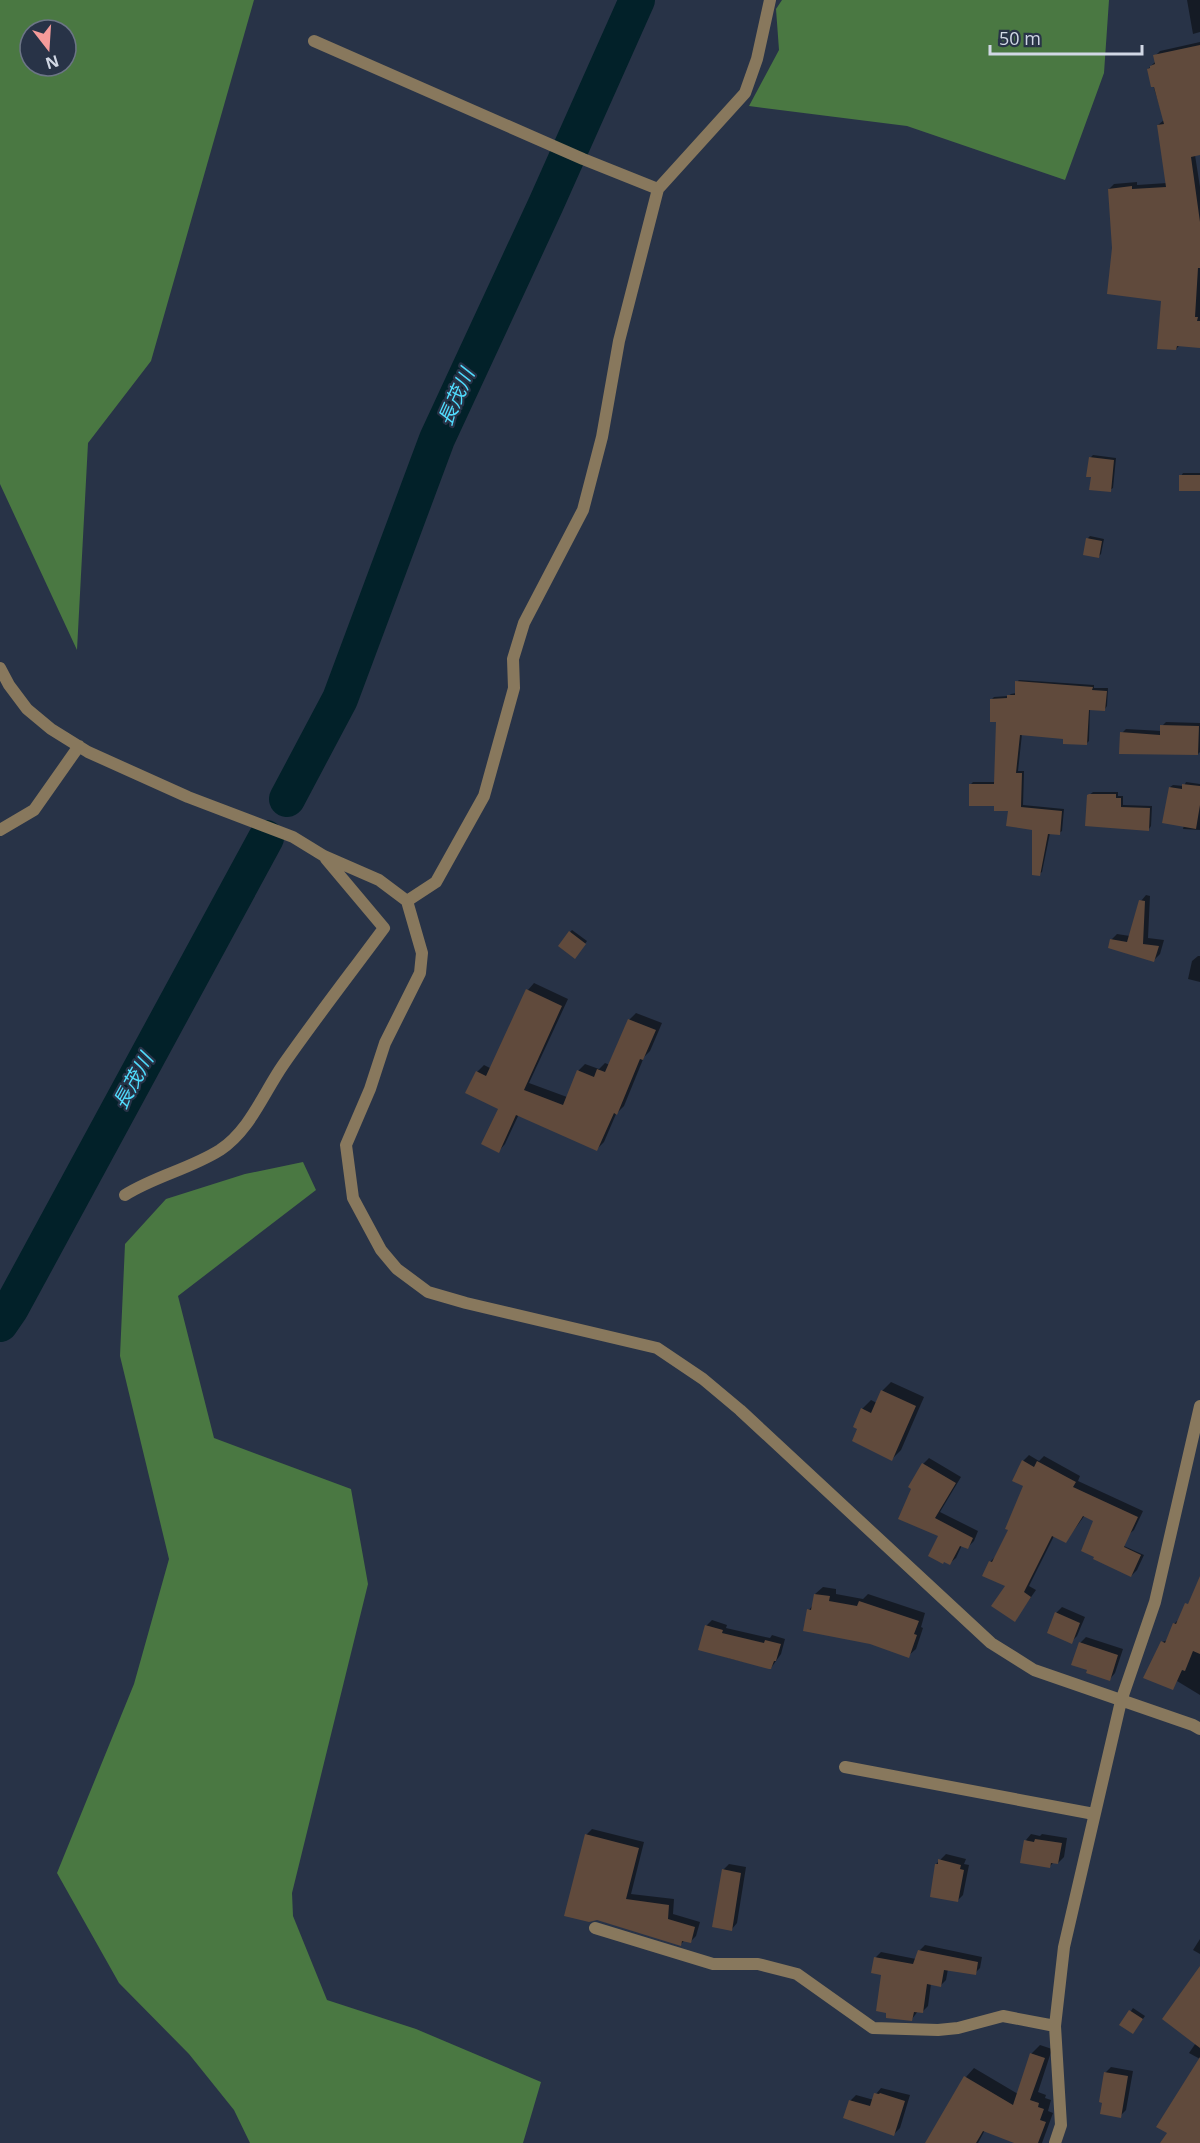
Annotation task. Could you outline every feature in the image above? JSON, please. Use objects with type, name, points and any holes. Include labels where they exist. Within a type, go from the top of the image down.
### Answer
[{"type":"street","points":[[408,902],[436,882],[484,796],[514,687],[513,659],[524,623],[583,510],[602,437],[619,341],[658,189],[745,93],[757,58],[770,0]]},
{"type":"street","points":[[314,41],[583,159],[658,189]]},
{"type":"street","points":[[0,668],[9,685],[27,709],[51,729],[88,752],[188,797],[293,837],[324,856],[379,880],[408,902],[422,953],[420,974],[385,1044],[370,1089],[346,1145],[353,1198],[381,1250],[397,1269],[428,1292],[657,1348],[703,1379],[740,1410],[991,1642],[1034,1670],[1193,1725],[1200,1730]]},
{"type":"street","points":[[0,830],[34,810],[78,746]]},
{"type":"street","points":[[125,1195],[143,1183],[191,1166],[222,1149],[250,1121],[282,1067],[384,928],[324,856]]},
{"type":"street","points":[[1055,2143],[1061,2125],[1055,2026],[1064,1947],[1121,1701],[1155,1602],[1200,1406]]},
{"type":"street","points":[[845,1767],[1094,1814]]},
{"type":"street","points":[[595,1928],[713,1964],[758,1964],[797,1974],[873,2028],[938,2030],[958,2028],[1003,2016],[1055,2026]]},
{"type":"green space","points":[[0,0],[254,0],[151,361],[88,443],[77,650],[0,484]]},
{"type":"green space","points":[[782,0],[1109,0],[1104,73],[1065,180],[907,126],[749,106],[779,50],[776,9]]},
{"type":"green space","points":[[303,1162],[316,1190],[178,1296],[214,1438],[351,1489],[368,1584],[292,1893],[293,1916],[327,2000],[416,2029],[541,2082],[523,2143],[250,2143],[234,2110],[189,2054],[119,1983],[57,1873],[134,1684],[169,1559],[120,1356],[125,1244],[166,1199],[245,1174]]},
{"type":"building","points":[[1200,45],[1200,155],[1191,157],[1200,222],[1200,268],[1198,268],[1195,317],[1198,317],[1197,321],[1200,321],[1200,348],[1177,346],[1176,350],[1157,349],[1161,301],[1107,294],[1112,248],[1108,189],[1132,186],[1132,189],[1166,187],[1157,125],[1164,124],[1147,69],[1155,64],[1153,55]]},
{"type":"building","points":[[1089,457],[1114,460],[1111,492],[1089,490],[1091,477],[1086,477]]},
{"type":"building","points":[[1179,475],[1200,475],[1200,491],[1179,491]]},
{"type":"building","points":[[1086,538],[1102,541],[1099,558],[1083,555]]},
{"type":"building","points":[[1015,681],[1093,687],[1092,690],[1107,691],[1105,711],[1089,710],[1087,745],[1063,744],[1063,739],[1020,735],[1016,773],[1022,773],[1021,807],[1062,811],[1060,835],[1048,834],[1040,876],[1032,875],[1032,830],[1006,826],[1008,811],[994,811],[994,806],[969,806],[969,784],[994,784],[996,722],[990,722],[990,699],[1015,695]]},
{"type":"building","points":[[1160,725],[1199,726],[1198,755],[1119,754],[1120,732],[1160,735]]},
{"type":"building","points":[[1182,784],[1200,786],[1196,829],[1162,823],[1169,787],[1182,789]]},
{"type":"building","points":[[1116,794],[1116,798],[1121,798],[1121,807],[1150,808],[1149,831],[1085,826],[1087,795]]},
{"type":"building","points":[[1139,900],[1145,901],[1143,944],[1159,946],[1154,962],[1108,948],[1110,939],[1127,942]]},
{"type":"building","points":[[569,931],[586,944],[575,959],[558,946]]},
{"type":"building","points":[[526,989],[562,1006],[524,1090],[563,1105],[577,1070],[594,1077],[597,1069],[605,1072],[628,1019],[656,1030],[643,1060],[640,1059],[617,1115],[614,1113],[597,1151],[516,1115],[499,1153],[481,1144],[498,1109],[465,1093],[476,1071],[486,1076]]},
{"type":"building","points":[[881,1390],[916,1406],[892,1461],[852,1441],[857,1429],[853,1427],[861,1408],[871,1413]]},
{"type":"building","points":[[1022,1460],[1034,1467],[1037,1461],[1076,1482],[1073,1487],[1138,1517],[1124,1547],[1141,1555],[1131,1577],[1081,1551],[1093,1521],[1083,1516],[1066,1543],[1052,1536],[1024,1592],[1031,1597],[1015,1622],[991,1606],[1005,1586],[982,1576],[989,1561],[992,1562],[1008,1530],[1005,1529],[1023,1486],[1012,1481]]},
{"type":"building","points":[[922,1463],[956,1483],[935,1518],[973,1538],[968,1549],[960,1546],[950,1565],[928,1556],[938,1536],[898,1519],[911,1489],[908,1487]]},
{"type":"building","points":[[1200,1576],[1200,1654],[1193,1651],[1185,1671],[1182,1670],[1173,1690],[1143,1678],[1161,1641],[1165,1643],[1173,1623],[1176,1624],[1185,1603],[1188,1604]]},
{"type":"building","points":[[814,1594],[830,1596],[829,1601],[857,1606],[859,1601],[919,1621],[909,1658],[870,1644],[803,1631],[807,1609],[811,1610]]},
{"type":"building","points":[[1055,1612],[1080,1623],[1072,1644],[1047,1633]]},
{"type":"building","points":[[705,1625],[723,1630],[722,1633],[764,1643],[765,1640],[781,1644],[776,1661],[769,1669],[698,1650]]},
{"type":"building","points":[[1079,1642],[1118,1655],[1110,1681],[1071,1665]]},
{"type":"building","points":[[585,1834],[639,1848],[626,1899],[669,1905],[668,1919],[695,1927],[691,1943],[682,1941],[681,1946],[597,1920],[589,1922],[564,1916]]},
{"type":"building","points":[[1035,1839],[1062,1843],[1058,1864],[1051,1863],[1050,1868],[1020,1863],[1024,1840],[1034,1842]]},
{"type":"building","points":[[938,1859],[961,1865],[960,1869],[964,1870],[958,1902],[930,1897],[935,1864],[938,1864]]},
{"type":"building","points":[[722,1869],[741,1873],[732,1931],[712,1927]]},
{"type":"building","points":[[918,1950],[978,1962],[976,1975],[944,1970],[941,1987],[927,1984],[923,2013],[914,2012],[912,2021],[886,2018],[886,2013],[876,2011],[881,1975],[871,1973],[874,1957],[913,1964]]},
{"type":"building","points":[[1200,1966],[1200,2048],[1162,2019]]},
{"type":"building","points":[[1129,2010],[1143,2019],[1133,2034],[1119,2025]]},
{"type":"building","points":[[1030,2053],[1045,2058],[1030,2100],[1039,2103],[1038,2107],[1044,2109],[1040,2120],[1046,2122],[1038,2143],[1014,2143],[983,2131],[976,2143],[925,2143],[964,2076],[1013,2105]]},
{"type":"building","points":[[1200,2057],[1200,2143],[1160,2143],[1167,2133],[1156,2127]]},
{"type":"building","points":[[1104,2072],[1128,2076],[1121,2118],[1100,2114],[1102,2103],[1099,2102]]},
{"type":"building","points":[[874,2093],[905,2101],[894,2136],[843,2118],[849,2100],[870,2106]]},
{"type":"waterway","name":"長茂川","points":[[287,799],[340,699],[437,439],[637,0]]},
{"type":"waterway","name":"長茂川","points":[[0,1324],[11,1308],[266,838]]}]
